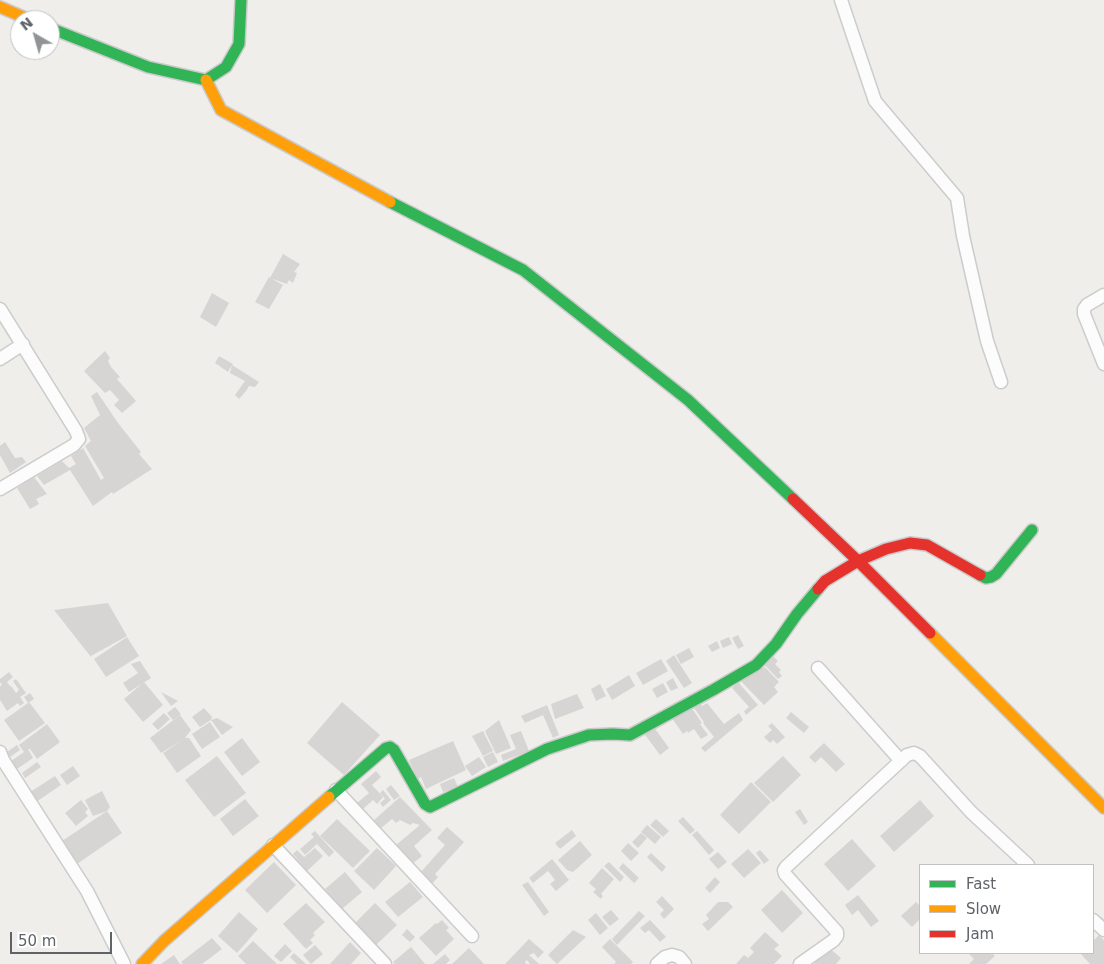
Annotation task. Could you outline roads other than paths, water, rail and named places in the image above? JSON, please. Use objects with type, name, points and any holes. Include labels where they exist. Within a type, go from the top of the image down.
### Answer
[{"type":"street","points":[[60,32],[148,67],[206,80],[226,67],[239,44],[241,0]]},
{"type":"street","points":[[841,0],[875,101],[958,198],[963,236],[986,341],[1001,382]]},
{"type":"street","points":[[206,80],[221,110],[405,210],[523,270],[688,400],[858,561],[1104,808]]},
{"type":"street","points":[[1104,295],[1087,305],[1084,309],[1084,314],[1104,364]]},
{"type":"street","points":[[0,309],[76,431],[79,439],[74,445],[0,489]]},
{"type":"street","points":[[0,360],[23,344]]},
{"type":"street","points":[[142,964],[164,942],[386,748],[390,747],[394,750],[425,804],[435,805],[547,749],[589,735],[630,735],[714,690],[756,665],[776,644],[797,614],[825,581],[858,561],[886,549],[910,543],[928,545],[986,578],[991,578],[1032,530]]},
{"type":"street","points":[[818,668],[901,761]]},
{"type":"street","points":[[0,752],[87,892],[124,964]]},
{"type":"street","points":[[800,964],[834,940],[837,932],[785,874],[784,870],[907,756],[914,753],[920,756],[971,812],[1027,864]]},
{"type":"street","points":[[336,790],[472,936]]},
{"type":"street","points":[[274,845],[385,964]]},
{"type":"street","points":[[1094,921],[1104,930]]},
{"type":"street","points":[[657,964],[664,957],[672,955],[679,957],[685,964]]}]
